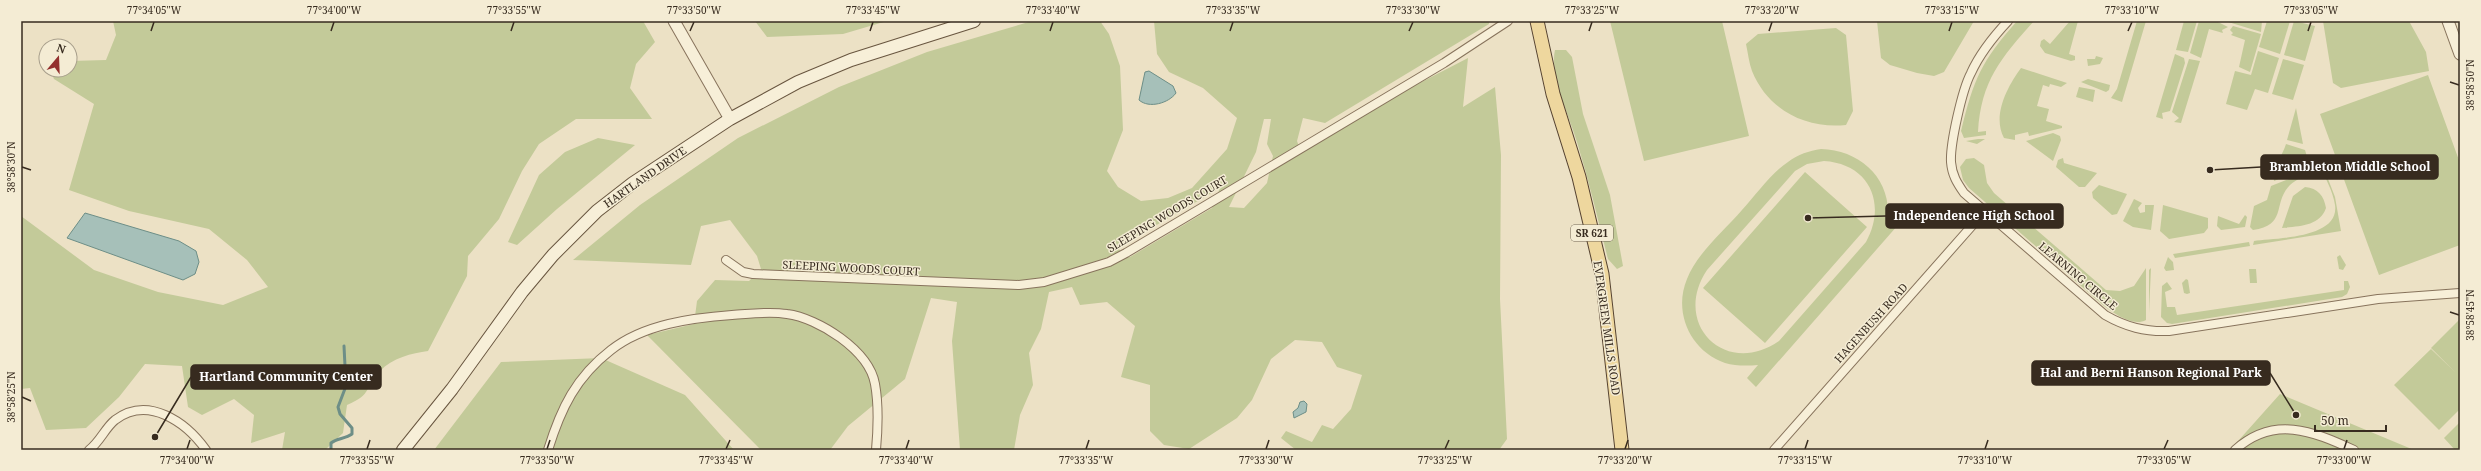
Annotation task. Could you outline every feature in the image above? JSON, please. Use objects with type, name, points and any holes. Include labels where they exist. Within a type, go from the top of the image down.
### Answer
[{"type":"main road","name":"HARTLAND DRIVE","points":[[403,450],[452,389],[522,292],[569,237],[597,211],[633,183],[730,119],[798,82],[851,60],[974,21]]},
{"type":"main road","name":"EVERGREEN MILLS ROAD","points":[[1537,21],[1553,94],[1579,177],[1602,274],[1622,450]]},
{"type":"street","points":[[674,21],[730,119]]},
{"type":"street","name":"SLEEPING WOODS COURT","points":[[726,260],[743,272],[753,274],[973,285],[1019,285],[1044,282],[1109,262],[1126,253],[1444,63],[1508,21]]},
{"type":"street","name":"LEARNING CIRCLE","points":[[2008,21],[1987,45],[1971,73],[1952,149],[1951,162],[1954,176],[1964,193],[2105,315],[2128,326],[2147,332],[2176,330],[2378,299],[2458,292]]},
{"type":"street","points":[[2448,21],[2460,54]]},
{"type":"street","name":"HAGENBUSH ROAD","points":[[1774,450],[1985,211]]},
{"type":"street","points":[[548,450],[560,414],[579,381],[611,350],[629,338],[690,320],[776,313],[805,318],[821,325],[845,342],[862,357],[875,382],[878,411],[876,450]]},
{"type":"street","points":[[89,450],[114,421],[139,410],[160,412],[172,418],[206,450]]},
{"type":"street","points":[[2234,450],[2254,436],[2280,429],[2311,432],[2354,450]]},
{"type":"green space","points":[[113,21],[643,21],[655,42],[636,64],[630,88],[652,119],[576,119],[539,144],[522,171],[499,219],[468,256],[467,276],[428,351],[415,353],[396,359],[385,366],[375,377],[365,394],[347,405],[343,433],[325,450],[282,450],[285,432],[251,443],[254,415],[234,399],[202,415],[188,407],[182,366],[145,364],[119,397],[86,428],[46,430],[30,388],[21,389],[21,216],[94,270],[158,292],[223,305],[268,287],[247,260],[209,229],[129,211],[69,190],[94,104],[54,78],[78,78],[78,61],[106,60],[116,35]]},
{"type":"green space","points":[[755,21],[887,21],[843,34],[767,37]]},
{"type":"green space","points":[[1032,21],[1100,21],[1109,34],[1120,66],[1123,130],[1107,171],[1118,187],[1141,201],[1168,198],[1192,188],[1227,149],[1237,118],[1203,88],[1169,72],[1157,54],[1154,21],[1489,21],[1489,24],[1325,123],[1303,118],[1297,141],[1301,152],[1410,88],[1468,58],[1463,107],[1495,87],[1501,155],[1500,299],[1507,439],[1499,450],[1296,450],[1281,438],[1286,431],[1312,442],[1322,425],[1333,429],[1351,409],[1362,375],[1337,367],[1322,342],[1295,340],[1271,359],[1252,400],[1237,418],[1189,449],[1164,445],[1150,431],[1150,385],[1121,377],[1135,326],[1107,302],[1080,305],[1072,287],[1049,292],[1041,329],[1029,353],[1033,385],[1020,415],[1014,450],[960,450],[952,341],[957,302],[931,298],[905,379],[848,426],[830,450],[761,450],[647,335],[694,324],[697,301],[715,280],[749,281],[761,269],[757,256],[730,220],[701,226],[691,265],[573,260],[640,205],[738,138],[839,87],[927,52]],"holes":[[[1264,119],[1271,119],[1267,144],[1273,156],[1267,183],[1244,208],[1229,207],[1256,152]],[[1220,188],[1212,208],[1130,257],[1117,248]]]},
{"type":"green space","points":[[1610,21],[1722,21],[1749,136],[1644,161]]},
{"type":"green space","points":[[1877,21],[1974,21],[1944,72],[1934,76],[1917,73],[1890,65],[1881,58]]},
{"type":"green space","points":[[2017,21],[2034,21],[2003,59],[1988,84],[1983,98],[1978,132],[1986,131],[1986,135],[1964,138],[1961,131],[1970,97],[1980,72],[1995,48]]},
{"type":"green space","points":[[2070,21],[2078,21],[2069,54],[2075,56],[2075,60],[2071,61],[2045,53],[2040,46],[2041,41],[2044,39],[2050,44]]},
{"type":"green space","points":[[2137,21],[2146,21],[2122,102],[2111,98],[2117,89]]},
{"type":"green space","points":[[2184,21],[2197,21],[2188,52],[2176,50]]},
{"type":"green space","points":[[2199,21],[2216,21],[2228,27],[2222,30],[2223,33],[2209,29],[2201,58],[2190,53]]},
{"type":"green space","points":[[2225,21],[2262,21],[2261,32]]},
{"type":"green space","points":[[2267,21],[2290,21],[2280,54],[2259,47]]},
{"type":"green space","points":[[2294,21],[2315,26],[2305,61],[2284,55]]},
{"type":"green space","points":[[2323,21],[2409,21],[2426,52],[2429,71],[2341,88],[2333,83]]},
{"type":"green space","points":[[2233,26],[2261,34],[2250,72],[2239,67],[2245,40],[2231,35],[2233,33],[2230,30]]},
{"type":"green space","points":[[1836,28],[1846,35],[1853,111],[1846,125],[1816,124],[1802,120],[1778,106],[1759,85],[1752,71],[1746,44],[1758,34]]},
{"type":"green space","points":[[1555,50],[1566,50],[1572,57],[1583,114],[1610,195],[1623,266],[1617,269],[1608,259],[1574,132],[1557,84],[1554,60]]},
{"type":"green space","points":[[2258,51],[2279,58],[2268,93],[2255,89],[2247,110],[2226,104],[2235,71],[2251,75]]},
{"type":"green space","points":[[2175,54],[2184,58],[2185,63],[2170,111],[2162,113],[2163,119],[2156,117]]},
{"type":"green space","points":[[2096,56],[2103,58],[2100,64],[2088,66],[2087,59],[2095,59]]},
{"type":"green space","points":[[2189,59],[2200,61],[2181,123],[2174,122],[2179,118],[2172,112]]},
{"type":"green space","points":[[2283,59],[2304,65],[2293,100],[2272,94]]},
{"type":"green space","points":[[2021,68],[2067,83],[2061,87],[2050,84],[2049,87],[2043,85],[2037,106],[2049,109],[2046,121],[2062,126],[2062,128],[2029,136],[2028,132],[2015,135],[2015,140],[2004,138],[2001,129],[2000,111],[2006,93]]},
{"type":"green space","points":[[2428,75],[2460,163],[2460,245],[2379,275],[2320,114]]},
{"type":"green space","points":[[2088,79],[2110,85],[2109,90],[2106,92],[2081,82]]},
{"type":"green space","points":[[2079,87],[2095,90],[2093,102],[2076,97]]},
{"type":"green space","points":[[2296,108],[2303,144],[2287,140]]},
{"type":"green space","points":[[2053,133],[2060,136],[2061,140],[2053,161],[2026,141]]},
{"type":"green space","points":[[598,138],[635,145],[557,209],[517,245],[508,242],[539,175],[565,152]]},
{"type":"green space","points":[[1985,139],[1977,144],[1966,141]]},
{"type":"green space","points":[[2286,144],[2305,150],[2309,163],[2278,175],[2279,179],[2274,181],[2276,166]]},
{"type":"green space","points":[[1821,149],[1848,154],[1870,168],[1884,189],[1888,216],[1898,225],[1756,387],[1747,378],[1758,365],[1741,366],[1725,363],[1702,349],[1694,340],[1684,317],[1682,304],[1683,292],[1691,269],[1697,260],[1748,204],[1769,178],[1792,159],[1804,153]],"holes":[[[1824,161],[1840,164],[1853,170],[1863,178],[1870,188],[1874,200],[1875,214],[1872,228],[1866,242],[1779,341],[1759,351],[1740,353],[1723,349],[1710,340],[1700,326],[1696,309],[1698,290],[1707,270],[1795,171],[1807,164]]]},
{"type":"green space","points":[[1974,158],[1984,165],[1987,183],[1994,193],[2106,290],[2120,291],[2134,286],[2146,268],[2146,320],[2136,322],[2124,319],[2104,306],[1969,188],[1963,180],[1960,167],[1966,159]]},
{"type":"green space","points":[[2063,158],[2064,163],[2097,173],[2085,187],[2079,187],[2056,167],[2058,160]]},
{"type":"green space","points":[[2320,165],[2323,166],[2335,197],[2341,231],[2253,245],[2254,241],[2304,235],[2317,231],[2327,225],[2334,216],[2335,205],[2331,190]]},
{"type":"green space","points":[[2312,170],[2312,173],[2290,185],[2285,192],[2275,218],[2271,223],[2253,230],[2250,227],[2254,206],[2267,200],[2271,186]]},
{"type":"green space","points":[[1805,172],[1867,227],[1765,343],[1703,288]]},
{"type":"green space","points":[[2099,185],[2127,194],[2117,214],[2112,215],[2093,198],[2092,192]]},
{"type":"green space","points":[[2305,187],[2317,191],[2322,196],[2326,208],[2323,214],[2314,222],[2296,227],[2282,228],[2293,196]]},
{"type":"green space","points":[[2134,199],[2142,203],[2138,208],[2140,213],[2145,212],[2145,205],[2154,205],[2151,230],[2133,227],[2123,221]]},
{"type":"green space","points":[[2163,205],[2208,218],[2208,228],[2204,233],[2169,239],[2160,231]]},
{"type":"green space","points":[[2245,215],[2247,217],[2245,227],[2221,230],[2217,226],[2218,216],[2239,224]]},
{"type":"green space","points":[[2249,242],[2250,246],[2175,258],[2173,254]]},
{"type":"green space","points":[[2340,255],[2346,265],[2343,270],[2339,269],[2337,257]]},
{"type":"green space","points":[[2168,257],[2173,262],[2174,270],[2166,271],[2164,268]]},
{"type":"green space","points":[[2151,268],[2149,313],[2149,270]]},
{"type":"green space","points":[[2249,269],[2256,269],[2257,283],[2250,283]]},
{"type":"green space","points":[[2186,279],[2188,280],[2190,293],[2187,294],[2184,293],[2182,283]]},
{"type":"green space","points":[[2344,281],[2348,281],[2350,287],[2347,294],[2342,297],[2172,324],[2167,323],[2161,317],[2162,286],[2167,282],[2172,289],[2165,292],[2167,307],[2175,307],[2177,315],[2344,290]]},
{"type":"green space","points":[[2460,319],[2460,409],[2439,430],[2394,385],[2431,349],[2455,372],[2431,348]]},
{"type":"green space","points":[[601,358],[685,395],[734,450],[434,450],[501,362]]},
{"type":"green space","points":[[2280,394],[2414,450],[2230,450]]},
{"type":"green space","points":[[2460,422],[2460,450],[2455,450],[2444,438]]},
{"type":"water","points":[[1149,71],[1173,86],[1176,93],[1173,97],[1159,104],[1143,103],[1139,100],[1145,72]]},
{"type":"water","points":[[85,213],[179,241],[196,251],[199,262],[195,274],[183,280],[67,238]]},
{"type":"water","points":[[1304,401],[1307,404],[1306,412],[1294,418],[1293,412],[1298,408],[1300,402]]},
{"type":"waterway","points":[[331,450],[331,443],[352,434],[352,428],[340,414],[338,407],[346,386],[344,346]]},
{"type":"place","name":"Brambleton Middle School","points":[[2210,170]]},
{"type":"place","name":"Independence High School","points":[[1808,218]]},
{"type":"place","name":"Hal and Berni Hanson Regional Park","points":[[2296,415]]},
{"type":"place","name":"Hartland Community Center","points":[[155,437]]}]
